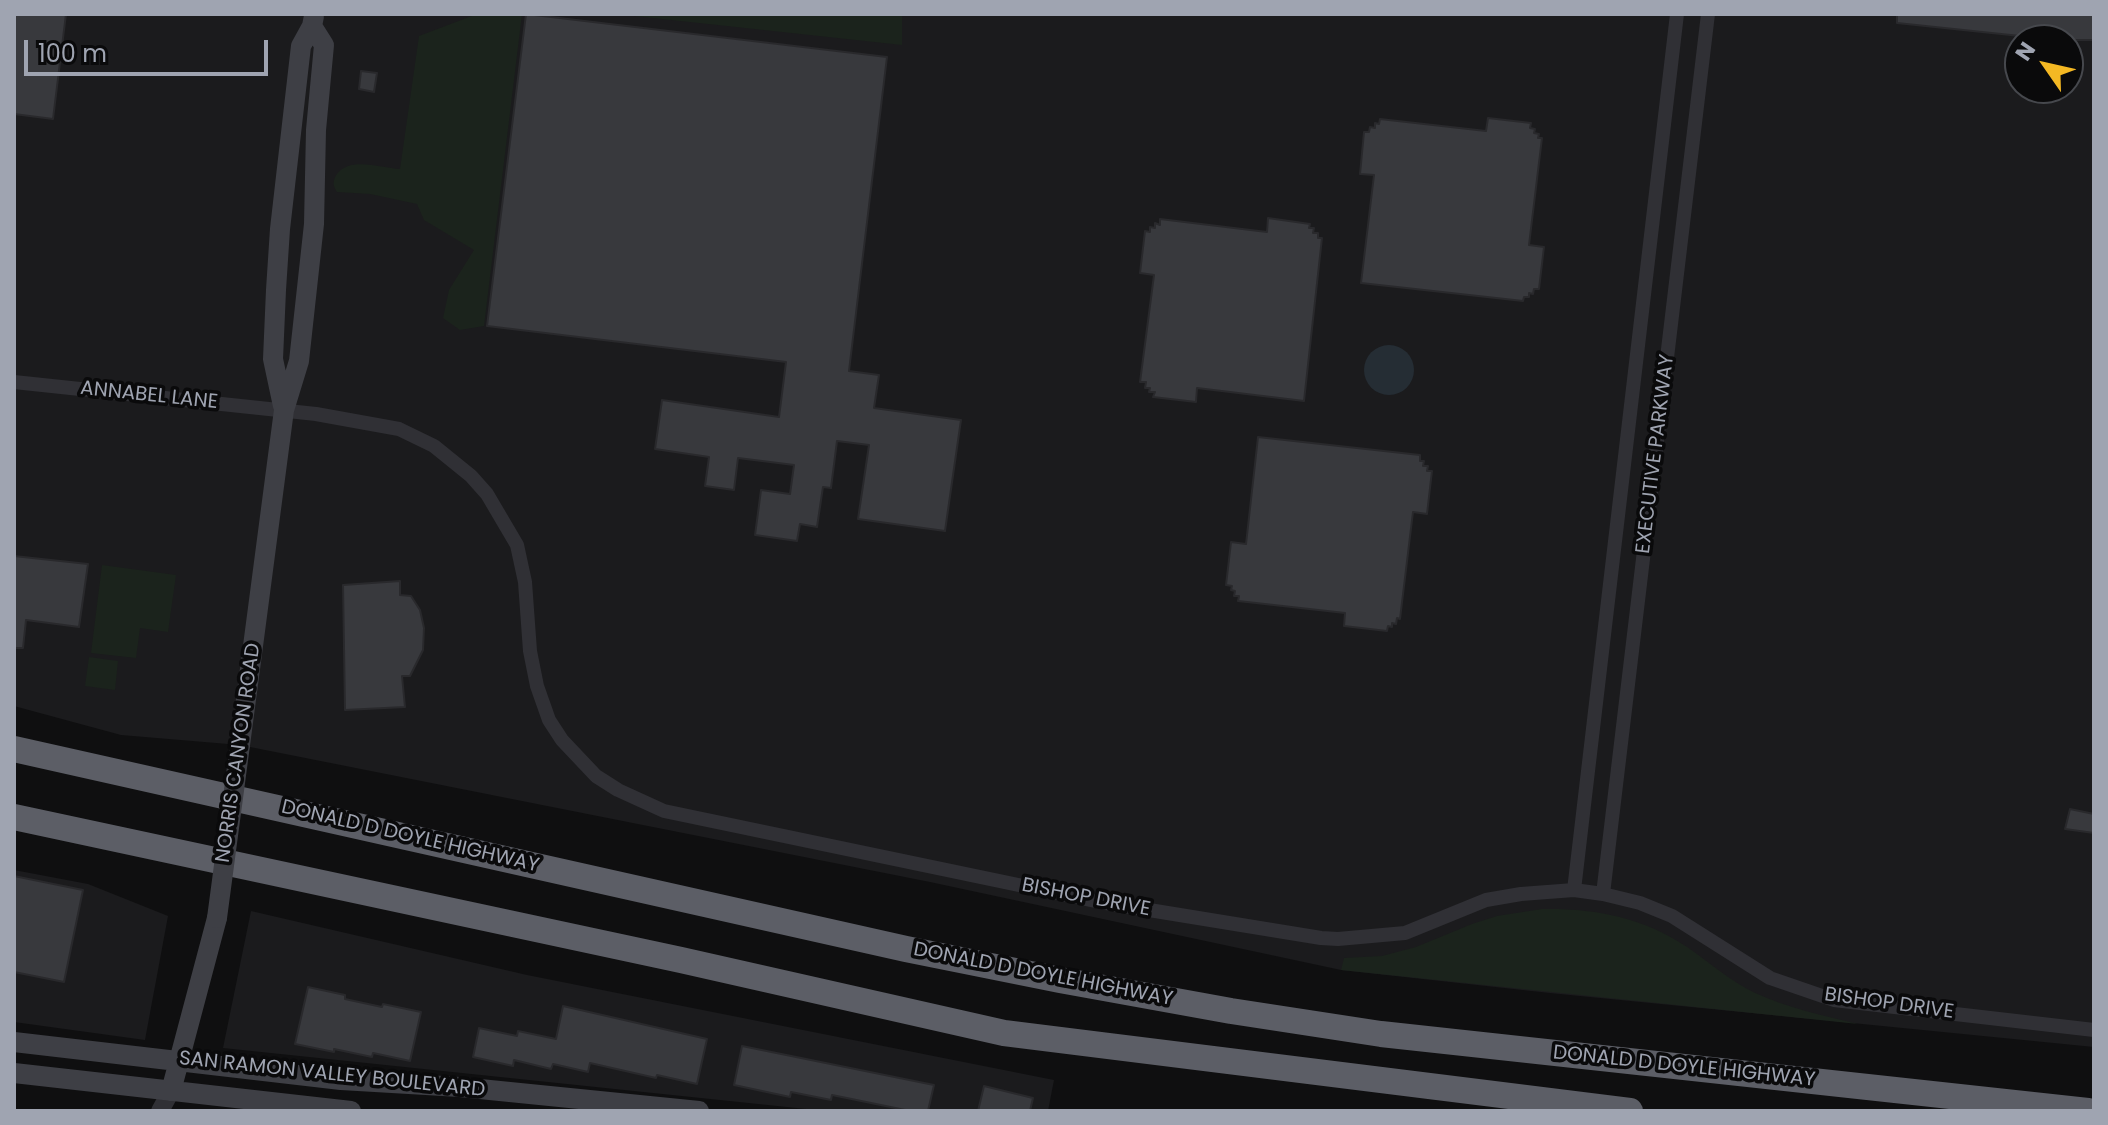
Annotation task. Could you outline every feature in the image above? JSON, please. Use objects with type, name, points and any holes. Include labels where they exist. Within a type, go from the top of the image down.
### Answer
[{"type":"highway","name":"DONALD D DOYLE HIGHWAY","points":[[14,749],[906,949],[1231,1011],[1381,1034],[2088,1111]]},
{"type":"highway","points":[[14,817],[681,960],[1004,1033],[1630,1111]]},
{"type":"main road","name":"NORRIS CANYON ROAD","points":[[284,410],[273,359],[280,229],[301,46],[314,20]]},
{"type":"main road","name":"NORRIS CANYON ROAD","points":[[173,1101],[179,1060],[217,918],[284,410],[299,361],[314,224],[316,130],[324,45],[314,20]]},
{"type":"main road","name":"SAN RAMON VALLEY BOULEVARD","points":[[14,1042],[341,1080],[460,1087],[699,1111]]},
{"type":"main road","name":"SAN RAMON VALLEY BOULEVARD","points":[[14,1073],[173,1101],[351,1111]]},
{"type":"street","name":"EXECUTIVE PARKWAY","points":[[1574,890],[1677,14]]},
{"type":"street","name":"EXECUTIVE PARKWAY","points":[[1603,894],[1708,14]]},
{"type":"street","name":"ANNABEL LANE","points":[[14,382],[284,410]]},
{"type":"street","name":"BISHOP DRIVE","points":[[284,410],[399,429],[434,446],[471,476],[487,494],[517,545],[525,582],[530,651],[537,686],[549,720],[562,740],[596,776],[664,811],[1100,902],[1321,938],[1405,933],[1486,900],[1521,894],[1574,890],[1603,894],[1640,903],[1672,916],[1770,978],[1834,1000],[2094,1030]]},
{"type":"street","name":"NORRIS CANYON ROAD","points":[[160,1111],[173,1101]]},
{"type":"shaded area","points":[[14,14],[2094,14],[2094,1047],[1341,970],[930,882],[240,745],[121,735],[14,706]]},
{"type":"shaded area","points":[[477,14],[522,14],[484,326],[460,330],[443,318],[449,290],[474,250],[424,220],[417,204],[370,194],[337,192],[334,179],[350,165],[400,169],[419,36]]},
{"type":"shaded area","points":[[616,14],[902,14],[902,45]]},
{"type":"shaded area","points":[[1389,345],[1407,352],[1414,370],[1407,388],[1389,395],[1371,388],[1364,370],[1371,352]]},
{"type":"shaded area","points":[[102,565],[176,575],[168,632],[140,628],[136,658],[91,653]]},
{"type":"shaded area","points":[[89,657],[118,661],[115,690],[85,686]]},
{"type":"shaded area","points":[[14,870],[88,884],[168,916],[145,1040],[14,1022]]},
{"type":"shaded area","points":[[1542,909],[1580,910],[1617,916],[1653,928],[1753,992],[1792,1007],[1858,1024],[1341,970],[1344,958],[1382,956],[1416,947],[1497,916]]},
{"type":"shaded area","points":[[251,911],[527,975],[1054,1080],[1048,1111],[825,1111],[223,1048]]},
{"type":"building","points":[[14,14],[66,14],[53,119],[14,114]]},
{"type":"building","points":[[526,14],[887,57],[849,371],[879,375],[874,408],[961,420],[945,531],[858,519],[869,445],[837,441],[831,488],[823,487],[817,527],[800,524],[797,541],[755,535],[761,490],[790,494],[794,465],[738,458],[734,490],[705,486],[709,457],[655,449],[662,400],[779,417],[786,362],[487,326]]},
{"type":"building","points":[[1897,14],[2094,14],[2094,40],[2084,40],[2084,24],[2004,24],[2004,34],[1897,23]]},
{"type":"building","points":[[361,71],[377,73],[374,92],[359,89]]},
{"type":"building","points":[[1488,118],[1531,123],[1530,128],[1539,134],[1538,138],[1542,138],[1529,245],[1544,247],[1539,289],[1534,289],[1533,294],[1529,293],[1523,301],[1361,283],[1374,175],[1360,174],[1364,132],[1369,132],[1370,127],[1375,128],[1375,123],[1379,124],[1380,119],[1486,131]]},
{"type":"building","points":[[1268,218],[1310,224],[1309,228],[1314,228],[1313,233],[1318,233],[1318,238],[1322,238],[1304,401],[1197,388],[1196,402],[1153,397],[1155,392],[1145,388],[1146,382],[1140,382],[1154,275],[1140,273],[1145,231],[1155,228],[1155,223],[1160,225],[1160,219],[1267,232]]},
{"type":"building","points":[[1258,437],[1420,455],[1423,466],[1428,466],[1427,471],[1432,471],[1427,514],[1413,512],[1400,619],[1397,618],[1396,624],[1392,623],[1392,627],[1388,626],[1387,631],[1344,626],[1345,613],[1238,601],[1239,596],[1234,596],[1232,586],[1226,585],[1231,542],[1246,544]]},
{"type":"building","points":[[14,556],[88,564],[79,627],[26,620],[23,648],[14,648]]},
{"type":"building","points":[[400,581],[400,595],[411,596],[420,610],[424,628],[423,650],[410,676],[402,676],[405,707],[345,710],[343,585]]},
{"type":"building","points":[[2070,809],[2094,814],[2094,833],[2065,829]]},
{"type":"building","points":[[14,876],[83,890],[64,982],[14,972]]},
{"type":"building","points":[[308,987],[345,995],[345,999],[421,1012],[410,1061],[373,1053],[372,1057],[295,1044]]},
{"type":"building","points":[[563,1006],[707,1039],[697,1084],[590,1063],[588,1072],[553,1064],[551,1069],[514,1060],[513,1066],[473,1057],[479,1028],[517,1036],[518,1031],[556,1039]]},
{"type":"building","points":[[742,1046],[934,1085],[928,1111],[910,1111],[832,1095],[831,1100],[791,1092],[790,1097],[734,1085]]},
{"type":"building","points":[[984,1086],[1033,1098],[1030,1111],[978,1111]]}]
